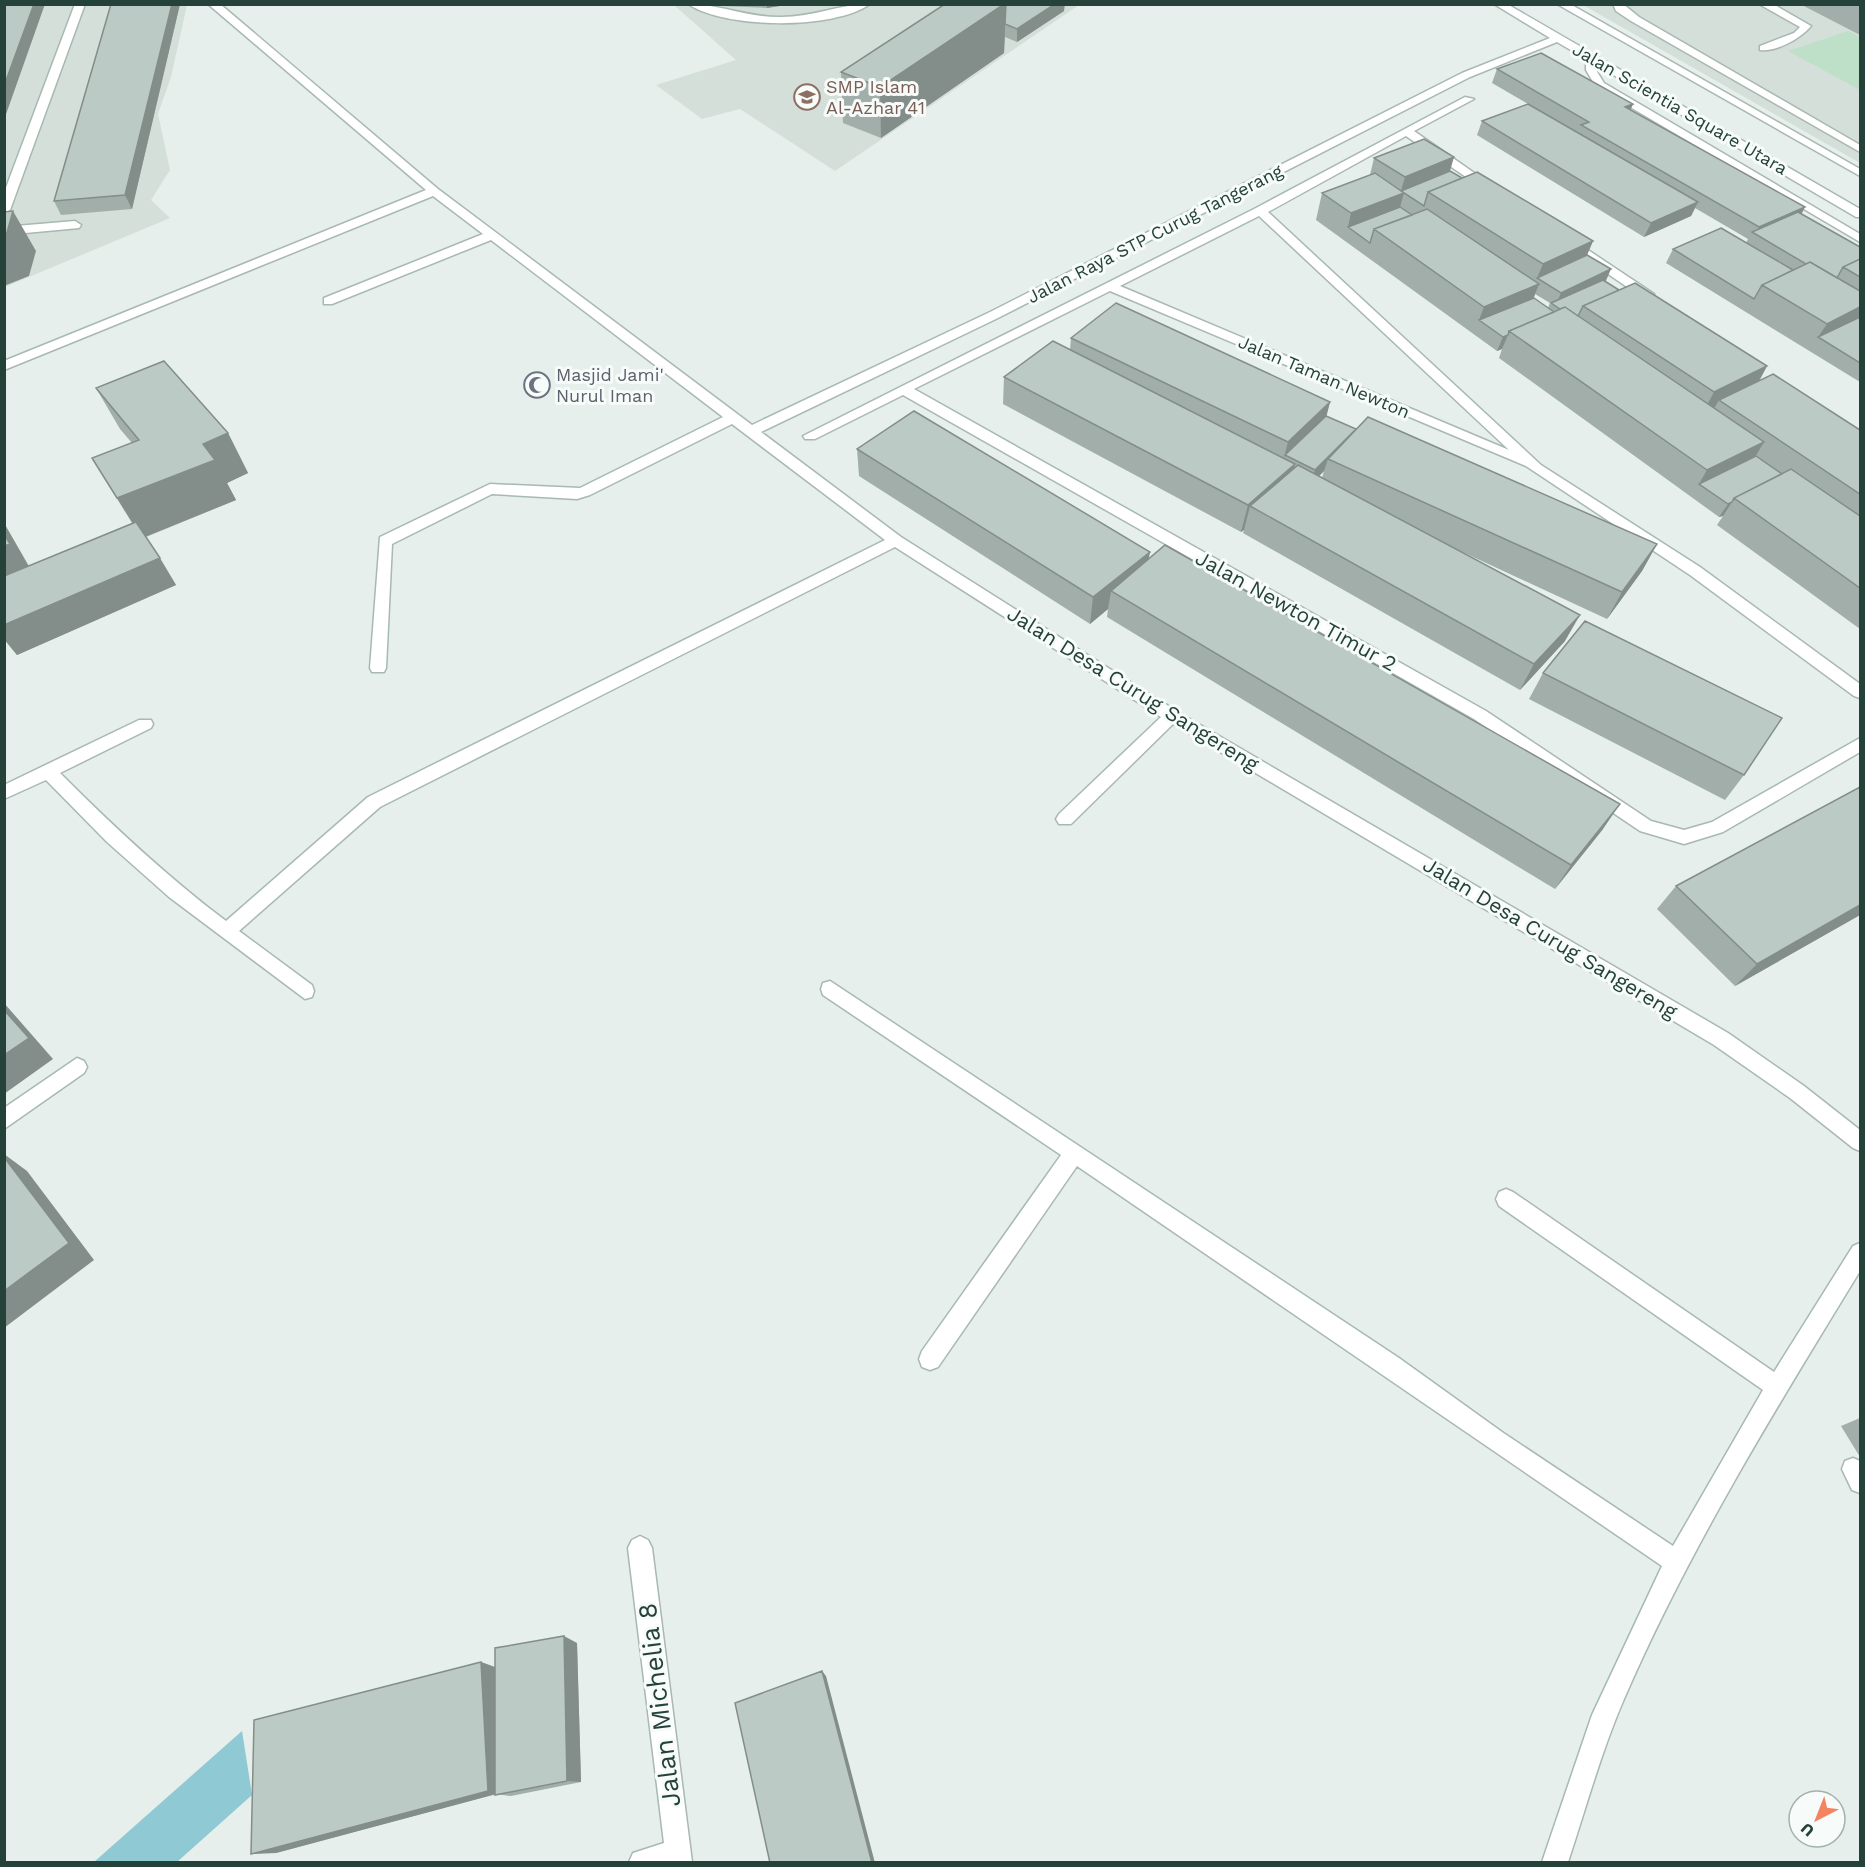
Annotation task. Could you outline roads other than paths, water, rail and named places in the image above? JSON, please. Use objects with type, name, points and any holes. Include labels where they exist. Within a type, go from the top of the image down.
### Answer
[{"type":"street","points":[[4,210],[80,4]]},
{"type":"street","name":"Jalan Desa Curug Sangereng","points":[[213,4],[434,191],[896,541],[1172,716],[1721,1040],[1797,1092],[1860,1143]]},
{"type":"street","points":[[693,4],[720,14],[759,22],[811,18],[848,12],[865,4]]},
{"type":"street","name":"Jalan Scientia Square Utara","points":[[1499,4],[1860,214]]},
{"type":"street","name":"Jalan Scientia Square Utara","points":[[1562,4],[1860,173]]},
{"type":"street","points":[[1618,4],[1635,19],[1860,149]]},
{"type":"street","points":[[1764,4],[1806,26],[1798,35],[1764,48]]},
{"type":"street","name":"Jalan Raya STP Curug Tangerang","points":[[752,431],[994,315],[1466,75],[1558,38]]},
{"type":"street","points":[[1591,57],[1591,70],[1600,85],[1860,239]]},
{"type":"street","points":[[810,436],[1112,287],[1469,99]]},
{"type":"street","points":[[1406,131],[1504,198]]},
{"type":"street","points":[[4,366],[434,191]]},
{"type":"street","name":"Jalan Taman Newton","points":[[1260,211],[1536,468],[1695,572],[1860,692]]},
{"type":"street","points":[[4,231],[75,225]]},
{"type":"street","points":[[1554,231],[1663,305]]},
{"type":"street","points":[[328,301],[492,235]]},
{"type":"street","name":"Jalan Taman Newton","points":[[1112,287],[1536,468]]},
{"type":"street","name":"Jalan Newton Timur 2","points":[[903,389],[1480,715],[1646,826],[1684,837],[1717,827],[1860,744]]},
{"type":"street","points":[[378,668],[385,541],[490,489],[577,494],[585,492],[732,418]]},
{"type":"street","points":[[227,932],[374,802],[896,541]]},
{"type":"street","points":[[1065,819],[1172,716]]},
{"type":"street","points":[[4,793],[145,724]]},
{"type":"street","points":[[47,770],[122,845],[175,892],[305,991]]},
{"type":"street","points":[[830,989],[1676,1562]]},
{"type":"street","points":[[4,1120],[77,1067]]},
{"type":"street","points":[[930,1359],[1074,1153]]},
{"type":"street","points":[[1506,1199],[1777,1387]]},
{"type":"street","points":[[1555,1863],[1612,1697],[1676,1562],[1777,1387],[1860,1253]]},
{"type":"street","name":"Jalan Michelia 8","points":[[640,1548],[678,1857]]},
{"type":"street","points":[[642,1863],[678,1857]]},
{"type":"water","points":[[242,1731],[252,1795],[177,1862],[94,1862]]},
{"type":"place","name":"SMP Islam Al-Azhar 41","points":[[807,97]]},
{"type":"place","name":"Masjid Jami' Nurul Iman","points":[[537,385]]}]
